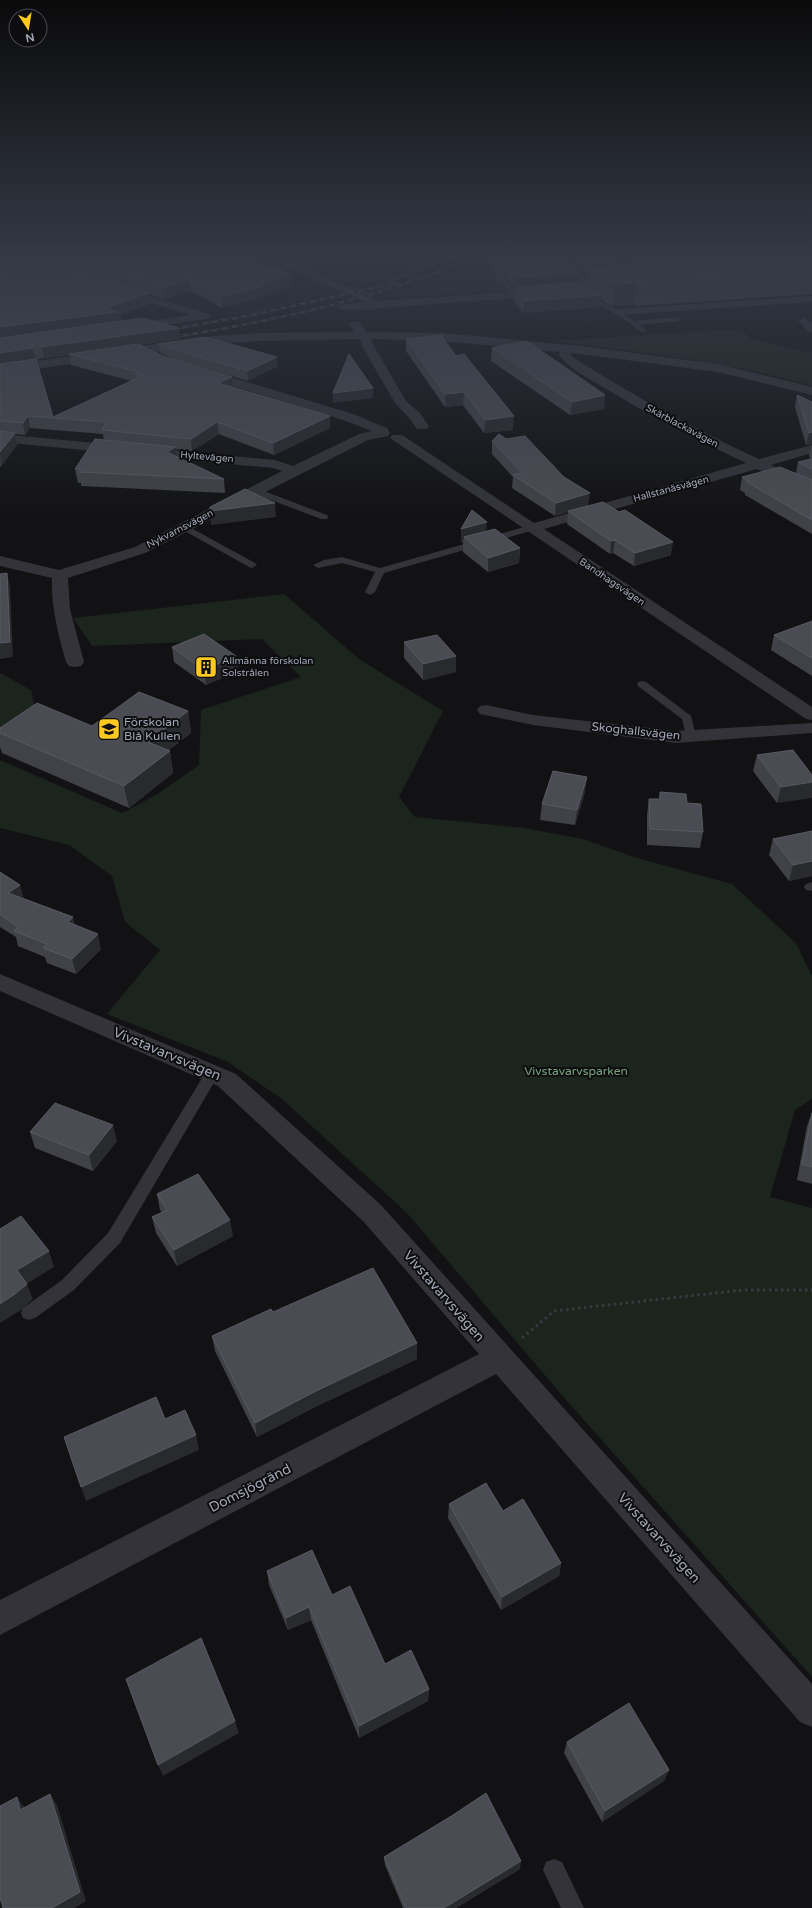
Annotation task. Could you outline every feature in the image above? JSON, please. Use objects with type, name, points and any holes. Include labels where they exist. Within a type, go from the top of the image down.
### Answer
[{"type":"street","points":[[0,370],[205,341]]},
{"type":"street","name":"Bandhagsvägen","points":[[366,341],[401,403],[415,416],[418,436]]},
{"type":"street","points":[[484,341],[568,349],[737,372],[812,392]]},
{"type":"street","name":"Skärblackavägen","points":[[568,349],[565,355],[570,361],[631,399],[757,465],[812,489]]},
{"type":"street","points":[[141,350],[159,359]]},
{"type":"street","points":[[681,364],[712,376],[812,402]]},
{"type":"street","points":[[191,369],[348,417],[392,426],[401,403]]},
{"type":"street","name":"Bandhagsvägen","points":[[392,426],[414,422],[418,436]]},
{"type":"street","name":"Bandhagsvägen","points":[[392,426],[418,436],[530,528],[812,715]]},
{"type":"street","name":"Nykvarnsvägen","points":[[60,575],[140,550],[294,471],[364,437],[392,426]]},
{"type":"street","name":"Hyltevägen","points":[[0,438],[275,464],[294,471]]},
{"type":"street","name":"Hallstanäsvägen","points":[[530,528],[812,450]]},
{"type":"street","points":[[0,561],[60,575],[59,596],[62,620],[76,662]]},
{"type":"street","name":"Skoghallsvägen","points":[[486,710],[533,720],[676,737],[812,728]]},
{"type":"street","name":"Vivstavarvsvägen","points":[[0,982],[227,1080],[372,1213],[812,1710]]},
{"type":"street","name":"Domsjögränd","points":[[0,1618],[499,1358]]},
{"type":"lane","points":[[256,491],[324,517]]},
{"type":"lane","points":[[184,527],[252,565]]},
{"type":"lane","points":[[318,565],[332,559],[343,559],[380,571],[530,528]]},
{"type":"lane","points":[[370,592],[380,571]]},
{"type":"lane","points":[[642,684],[686,718],[691,736]]},
{"type":"lane","points":[[29,1312],[68,1285],[114,1238],[212,1074]]},
{"type":"lane","points":[[554,1870],[573,1908]]},
{"type":"path","points":[[499,1358],[554,1311],[744,1290],[812,1290]]},
{"type":"green space","points":[[552,341],[763,341],[812,353],[812,386],[747,370],[683,358]]},
{"type":"green space","name":"Vivstavarvsparken","points":[[284,594],[359,659],[443,711],[399,797],[415,817],[524,828],[583,839],[637,858],[732,884],[796,943],[812,976],[812,1099],[795,1110],[770,1197],[812,1208],[812,1677],[560,1393],[407,1213],[282,1099],[228,1062],[107,1014],[160,950],[125,922],[112,876],[69,845],[0,828],[0,760],[122,813],[156,795],[199,765],[201,710],[301,677],[262,639],[92,646],[73,618]]},
{"type":"green space","points":[[0,673],[31,690],[36,713],[0,745]]},
{"type":"building","points":[[0,341],[85,341],[42,347],[32,344],[33,348],[0,353]]},
{"type":"building","points":[[178,341],[220,341],[277,357],[247,371],[158,344]]},
{"type":"building","points":[[407,341],[445,341],[456,356],[464,354],[514,416],[485,420],[464,392],[445,394]]},
{"type":"building","points":[[527,341],[605,395],[572,402],[492,348]]},
{"type":"building","points":[[138,344],[163,356],[232,377],[218,383],[330,416],[273,443],[217,422],[191,439],[102,430],[107,422],[28,416],[23,423],[0,421],[0,364],[36,359],[53,417],[142,376],[135,374],[139,372],[69,354]]},
{"type":"building","points":[[349,354],[373,388],[333,393]]},
{"type":"building","points":[[797,395],[812,402],[812,432],[809,433]]},
{"type":"building","points":[[0,431],[15,433],[0,452]]},
{"type":"building","points":[[499,434],[506,439],[525,436],[564,477],[590,493],[556,503],[513,475],[522,473],[492,441]]},
{"type":"building","points":[[95,439],[175,447],[167,452],[224,479],[79,472],[81,469],[75,469]]},
{"type":"building","points":[[812,459],[812,469],[798,462]]},
{"type":"building","points":[[780,467],[812,480],[812,520],[747,482],[749,482],[742,477]]},
{"type":"building","points":[[245,489],[275,503],[210,511],[210,507]]},
{"type":"building","points":[[603,502],[619,512],[625,510],[673,542],[635,553],[615,540],[611,541],[568,511]]},
{"type":"building","points":[[472,510],[487,522],[461,529]]},
{"type":"building","points":[[495,529],[520,548],[488,558],[464,537]]},
{"type":"building","points":[[7,573],[10,642],[0,643],[0,574]]},
{"type":"building","points":[[812,621],[812,658],[774,635]]},
{"type":"building","points":[[204,634],[236,656],[204,670],[172,647]]},
{"type":"building","points":[[437,635],[456,656],[423,664],[404,642]]},
{"type":"building","points":[[139,692],[188,711],[148,742],[170,751],[124,786],[0,733],[0,728],[37,703],[92,726]]},
{"type":"building","points":[[793,750],[812,775],[812,782],[781,787],[757,755]]},
{"type":"building","points":[[553,771],[587,777],[577,810],[542,804]]},
{"type":"building","points":[[660,792],[686,794],[687,803],[701,804],[703,832],[650,829],[649,799],[660,799]]},
{"type":"building","points":[[812,831],[812,861],[793,865],[773,839]]},
{"type":"building","points":[[0,872],[20,885],[8,893],[73,917],[68,922],[98,934],[72,959],[43,948],[47,944],[14,931],[18,927],[0,914]]},
{"type":"building","points":[[55,1103],[113,1125],[89,1155],[30,1132]]},
{"type":"building","points":[[812,1113],[812,1167],[802,1164]]},
{"type":"building","points":[[198,1174],[230,1220],[174,1250],[152,1217],[167,1210],[157,1194]]},
{"type":"building","points":[[21,1216],[49,1251],[17,1270],[27,1284],[0,1304],[0,1229]]},
{"type":"building","points":[[373,1268],[417,1343],[316,1391],[255,1423],[212,1336],[271,1309],[273,1312]]},
{"type":"building","points":[[156,1397],[165,1419],[185,1410],[196,1435],[81,1487],[64,1437]]},
{"type":"building","points":[[486,1483],[503,1511],[523,1499],[561,1563],[502,1597],[449,1504]]},
{"type":"building","points":[[312,1550],[332,1595],[350,1586],[385,1664],[411,1650],[429,1689],[359,1726],[309,1607],[286,1618],[267,1571]]},
{"type":"building","points":[[201,1638],[235,1721],[158,1765],[126,1679]]},
{"type":"building","points":[[629,1703],[669,1770],[605,1811],[567,1742]]},
{"type":"building","points":[[486,1793],[521,1861],[444,1908],[406,1908],[384,1857]]},
{"type":"building","points":[[50,1794],[80,1892],[52,1908],[3,1908],[0,1898],[0,1806],[17,1797],[20,1810]]},
{"type":"railway","points":[[0,363],[51,356]]},
{"type":"place","name":"Allmänna förskolan Solstrålen","points":[[206,667]]},
{"type":"place","name":"Förskolan Blå Kullen","points":[[109,729]]}]
